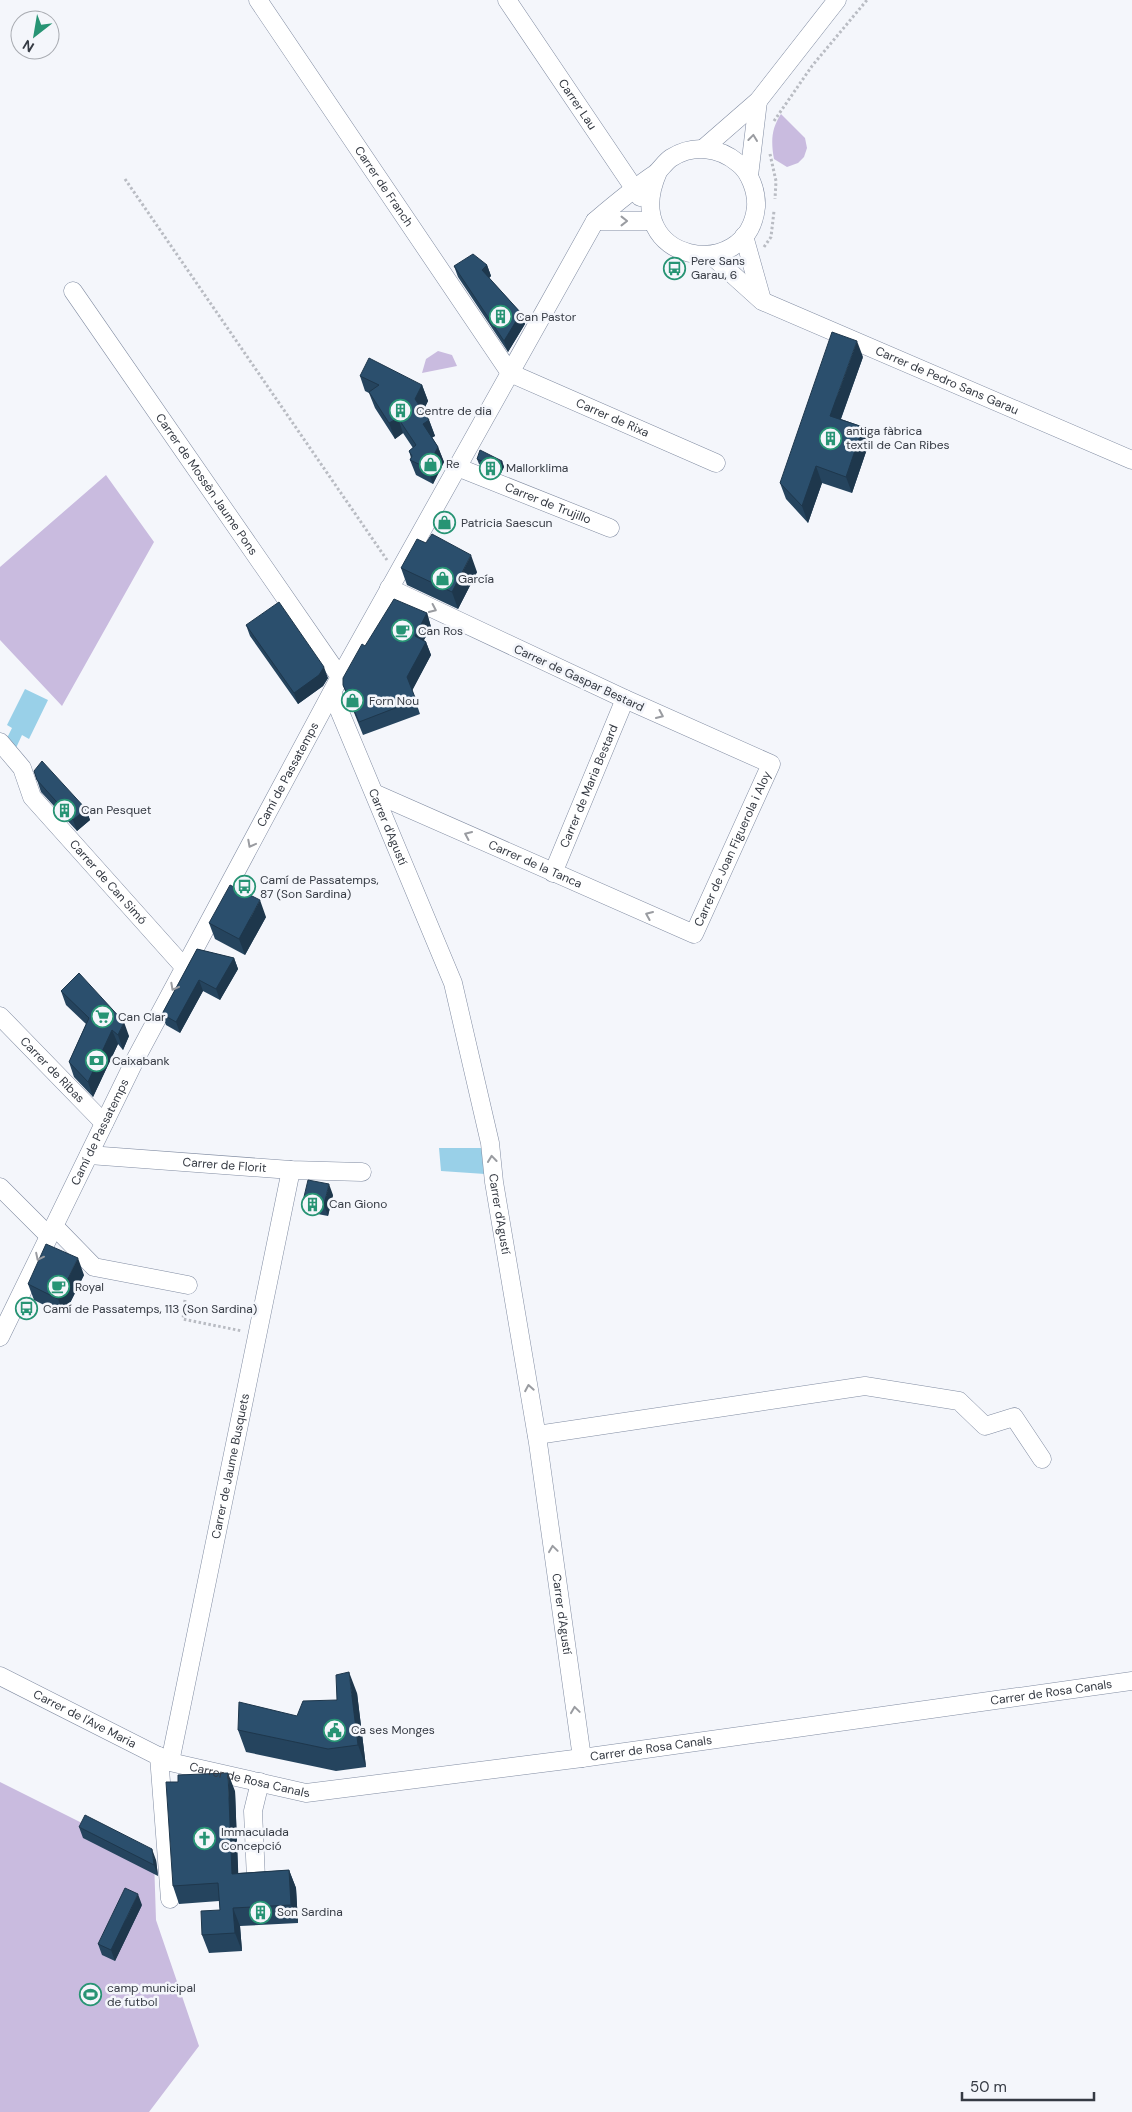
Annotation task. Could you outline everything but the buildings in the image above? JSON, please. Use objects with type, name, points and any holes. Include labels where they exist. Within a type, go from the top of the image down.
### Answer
[{"type":"street","name":"Carrer de Franch","points":[[258,0],[510,373]]},
{"type":"street","name":"Carrer Lau","points":[[507,0],[651,215]]},
{"type":"street","points":[[704,148],[758,101],[837,0]]},
{"type":"street","points":[[749,176],[758,101]]},
{"type":"street","points":[[595,221],[634,188],[658,172],[670,159],[686,150],[704,148],[730,156],[741,165],[749,176],[755,190],[756,207],[752,222],[744,236],[734,245],[711,255],[693,255],[676,248],[661,237],[651,215],[650,188],[658,172]]},
{"type":"street","points":[[595,221],[651,215]]},
{"type":"street","name":"Camí de Passatemps","points":[[0,1337],[104,1123],[340,677],[595,221]]},
{"type":"street","points":[[744,236],[762,301]]},
{"type":"street","name":"Carrer de Pedro Sans Garau","points":[[711,255],[762,301],[1132,460]]},
{"type":"street","name":"Carrer de Mossèn Jaume Pons","points":[[73,291],[340,677]]},
{"type":"street","name":"Carrer de Rixa","points":[[510,373],[716,463]]},
{"type":"street","name":"Carrer de Trujillo","points":[[457,467],[610,528]]},
{"type":"street","name":"Carrer de Gaspar Bestard","points":[[393,582],[625,699],[770,764]]},
{"type":"street","name":"Carrer d'Agustí","points":[[332,693],[376,794],[453,983],[490,1143],[494,1182],[537,1435],[582,1758]]},
{"type":"street","name":"Carrer de Maria Bestard","points":[[553,874],[625,699]]},
{"type":"street","name":"Carrer de Can Simó","points":[[0,742],[22,768],[32,797],[185,968]]},
{"type":"street","name":"Carrer de Joan Figuerola i Aloy","points":[[694,934],[770,764]]},
{"type":"street","name":"Carrer de la Tanca","points":[[376,794],[553,874],[694,934]]},
{"type":"street","name":"Carrer de Ribas","points":[[0,1016],[104,1123]]},
{"type":"street","name":"Carrer de Florit","points":[[89,1155],[290,1170],[362,1172]]},
{"type":"street","name":"Carrer de Jaume Busquets","points":[[170,1899],[164,1759],[258,1334],[290,1170]]},
{"type":"street","points":[[0,1187],[94,1267],[188,1284]]},
{"type":"street","points":[[537,1435],[865,1386],[959,1401],[985,1426],[1014,1417],[1042,1459]]},
{"type":"street","name":"Carrer de l'Ave Maria","points":[[0,1676],[164,1759]]},
{"type":"street","name":"Carrer de Rosa Canals","points":[[164,1759],[306,1793],[582,1758],[1132,1681]]},
{"type":"street","points":[[256,1879],[253,1811],[260,1782]]},
{"type":"path","points":[[772,126],[774,119],[812,66],[867,0]]},
{"type":"path","points":[[760,252],[771,236],[774,216],[776,181],[770,149]]},
{"type":"path","points":[[125,179],[393,582]]},
{"type":"path","points":[[188,1284],[183,1319],[258,1334]]},
{"type":"shaded area","points":[[781,114],[805,138],[807,148],[804,157],[798,163],[787,167],[774,159],[773,153],[772,141],[774,130]]},
{"type":"shaded area","points":[[438,351],[452,355],[457,366],[422,373],[426,359]]},
{"type":"shaded area","points":[[106,475],[154,542],[62,706],[0,640],[0,567]]},
{"type":"shaded area","name":"camp municipal de futbol","points":[[0,1782],[154,1859],[156,1920],[199,2046],[149,2112],[0,2112]]},
{"type":"water","points":[[25,689],[48,700],[29,739],[22,735],[16,748],[7,738],[12,728],[7,725]]},
{"type":"water","points":[[439,1148],[482,1148],[485,1174],[441,1171]]},
{"type":"place","name":"Pere Sans Garau, 6","points":[[675,268]]},
{"type":"place","name":"Can Pastor","points":[[500,317]]},
{"type":"place","name":"Centre de dia","points":[[400,411]]},
{"type":"place","name":"antiga fàbrica textil de Can Ribes","points":[[830,438]]},
{"type":"place","name":"Re","points":[[430,464]]},
{"type":"place","name":"Mallorklima","points":[[490,468]]},
{"type":"place","name":"Patricia Saescun","points":[[445,523]]},
{"type":"place","name":"García","points":[[442,579]]},
{"type":"place","name":"Can Ros","points":[[402,631]]},
{"type":"place","name":"Forn Nou","points":[[353,701]]},
{"type":"place","name":"Can Pesquet","points":[[65,810]]},
{"type":"place","name":"Camí de Passatemps, 87 (Son Sardina)","points":[[244,887]]},
{"type":"place","name":"Can Clar","points":[[102,1017]]},
{"type":"place","name":"Caixabank","points":[[96,1061]]},
{"type":"place","name":"Can Giono","points":[[313,1204]]},
{"type":"place","name":"Royal","points":[[59,1287]]},
{"type":"place","name":"Camí de Passatemps, 113 (Son Sardina)","points":[[27,1309]]},
{"type":"place","name":"Ca ses Monges","points":[[335,1730]]},
{"type":"place","name":"Immaculada Concepció","points":[[205,1839]]},
{"type":"place","name":"Son Sardina","points":[[261,1912]]},
{"type":"place","name":"camp municipal de futbol","points":[[91,1995]]}]
